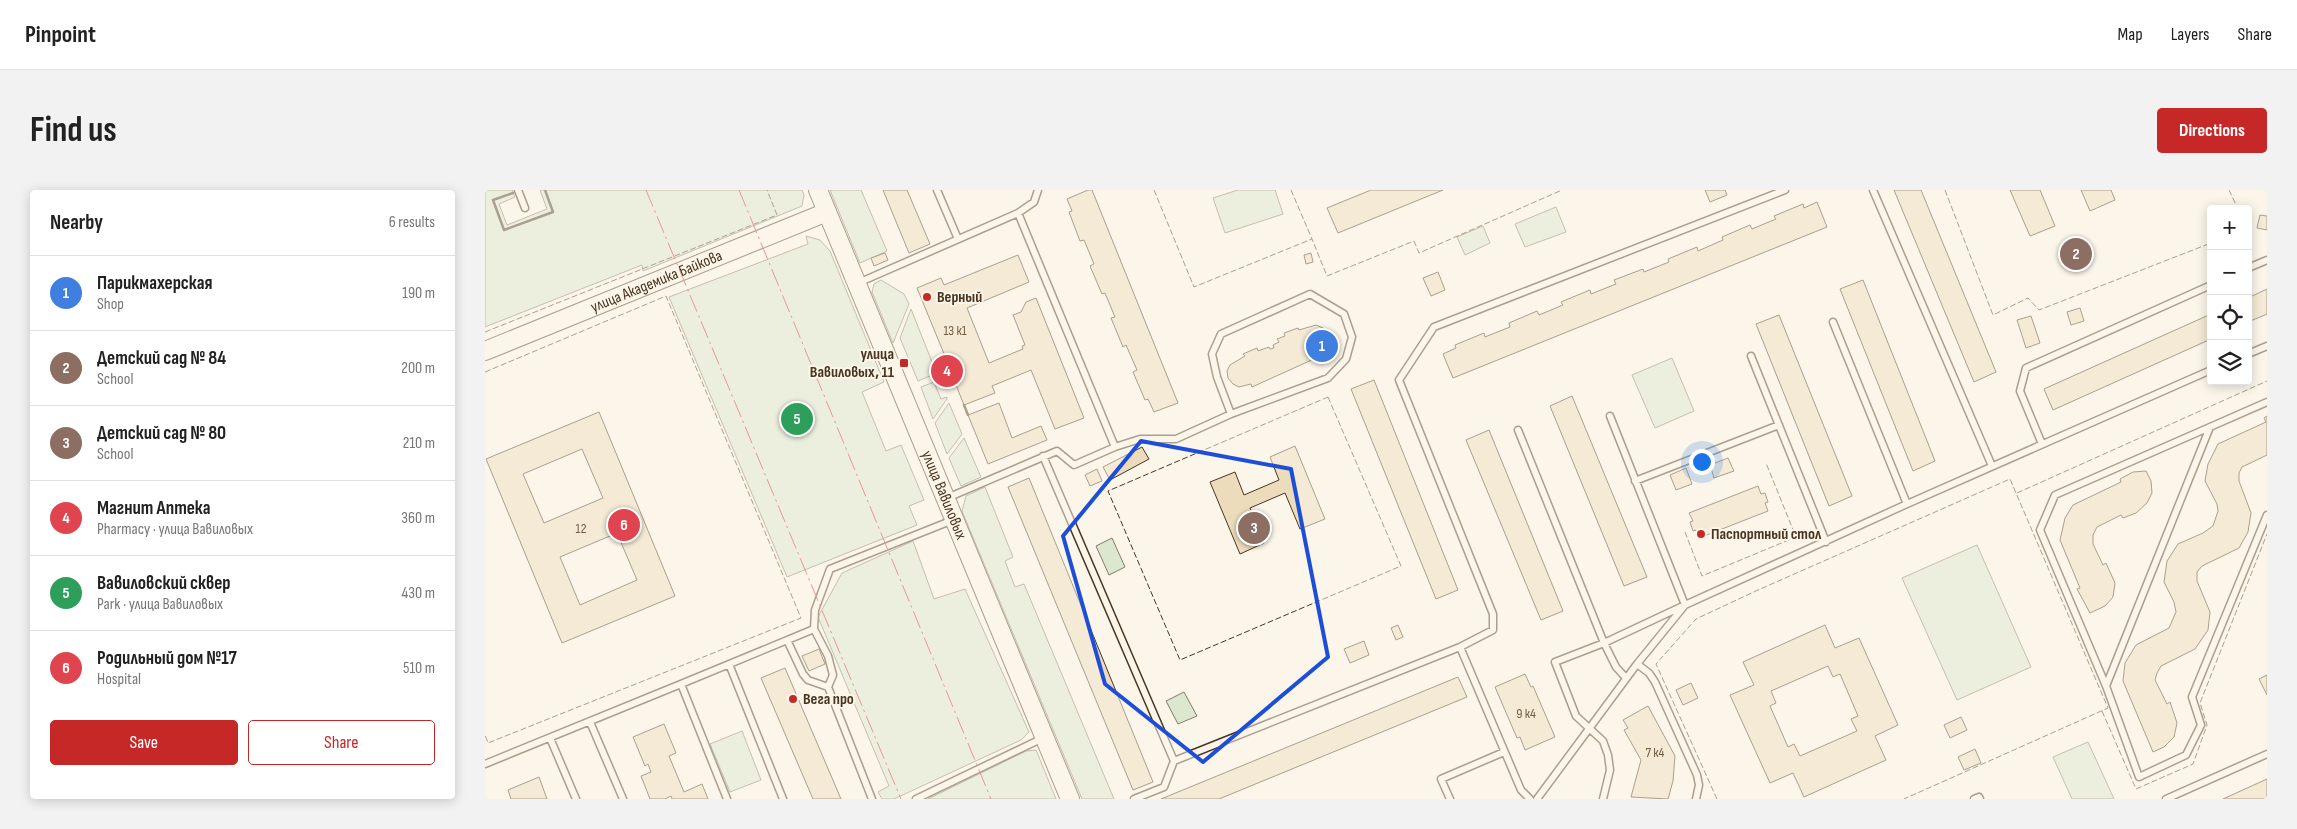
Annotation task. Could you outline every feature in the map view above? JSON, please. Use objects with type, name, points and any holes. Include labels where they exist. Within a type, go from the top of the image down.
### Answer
[{"type":"street","name":"улица Вавиловых","points":[[818,190],[1070,799]]},
{"type":"street","name":"улица Академика Байкова","points":[[485,351],[827,212]]},
{"type":"lane","points":[[518,190],[525,208]]},
{"type":"lane","points":[[937,190],[958,239]]},
{"type":"lane","points":[[857,283],[1018,213],[1034,202],[1038,190]]},
{"type":"lane","points":[[1174,762],[1460,647],[1493,630],[1493,614],[1399,380],[1434,327],[1785,190]]},
{"type":"lane","points":[[1873,190],[1992,466]]},
{"type":"lane","points":[[1018,213],[1115,447]]},
{"type":"lane","points":[[2252,266],[2267,260]]},
{"type":"lane","points":[[2042,444],[2020,391],[2027,368],[2207,287]]},
{"type":"lane","points":[[946,499],[1057,451],[1074,465],[1115,447],[1140,439],[1176,439],[1231,414],[1328,378],[1346,359],[1350,344],[1351,337],[1344,314],[1310,294],[1221,334],[1212,354],[1217,377],[1231,414]]},
{"type":"lane","points":[[1833,322],[1907,504]]},
{"type":"lane","points":[[2252,352],[2267,346]]},
{"type":"lane","points":[[1751,356],[1826,542]]},
{"type":"lane","points":[[1603,799],[1610,770],[1608,755],[1603,741],[1577,716],[1555,662],[1604,643],[1907,504],[2207,372]]},
{"type":"lane","points":[[2267,402],[2055,494],[2041,530],[2106,686],[2139,778],[2186,755],[2201,725],[2192,697],[2267,515]]},
{"type":"lane","points":[[1610,416],[1685,605]]},
{"type":"lane","points":[[1635,481],[1779,425]]},
{"type":"lane","points":[[2106,686],[2210,427]]},
{"type":"lane","points":[[1518,430],[1604,643],[1616,667],[1626,678]]},
{"type":"lane","points":[[1043,456],[1174,762],[1164,787],[1134,799]]},
{"type":"lane","points":[[872,799],[828,687],[833,675],[828,656],[814,629],[815,610],[830,569],[955,519]]},
{"type":"lane","points":[[1537,799],[1626,678],[1685,605]]},
{"type":"lane","points":[[485,764],[814,629]]},
{"type":"lane","points":[[787,640],[803,674],[808,680],[828,687]]},
{"type":"lane","points":[[1460,647],[1521,790],[1530,799]]},
{"type":"lane","points":[[729,664],[783,799]]},
{"type":"lane","points":[[1637,664],[1649,673],[1655,682],[1697,775],[1699,785],[1696,799]]},
{"type":"lane","points":[[681,684],[727,799]]},
{"type":"lane","points":[[590,722],[623,799]]},
{"type":"lane","points":[[916,799],[1044,737]]},
{"type":"lane","points":[[550,738],[575,799]]},
{"type":"lane","points":[[1449,799],[1441,779],[1504,752]]},
{"type":"lane","points":[[2166,799],[2267,754]]},
{"type":"lane","points":[[1974,799],[1979,797],[1980,799]]},
{"type":"highlighted area","points":[[1141,441],[1291,469],[1328,657],[1203,762],[1105,684],[1063,536]]},
{"type":"green space","points":[[485,190],[512,190],[515,197],[499,204],[507,225],[547,209],[540,190],[802,190],[804,195],[802,206],[643,271],[642,265],[485,327]]},
{"type":"green space","points":[[830,190],[861,190],[887,251],[860,263]]},
{"type":"green space","points":[[1238,190],[1275,190],[1283,214],[1225,233],[1213,198]]},
{"type":"green space","points":[[1556,207],[1566,232],[1525,247],[1515,224]]},
{"type":"green space","points":[[1483,226],[1490,243],[1465,255],[1457,237]]},
{"type":"green space","points":[[806,236],[820,240],[830,251],[884,382],[862,392],[886,451],[901,445],[924,500],[909,506],[917,525],[787,577],[669,297],[808,244]]},
{"type":"green space","points":[[881,280],[904,294],[909,304],[893,343],[872,292],[874,284]]},
{"type":"green space","points":[[911,309],[934,367],[929,369],[932,375],[918,381],[900,338]]},
{"type":"green space","points":[[1672,358],[1694,411],[1655,428],[1632,375]]},
{"type":"green space","points":[[934,382],[941,399],[947,397],[947,399],[933,419],[921,387]]},
{"type":"green space","points":[[949,403],[962,434],[947,454],[935,423]]},
{"type":"green space","points":[[964,438],[981,477],[961,486],[949,458]]},
{"type":"green space","points":[[985,487],[1013,557],[1005,561],[1015,587],[1024,584],[1114,799],[1082,799],[962,511],[966,496]]},
{"type":"green space","points":[[1112,538],[1125,567],[1109,575],[1096,546]]},
{"type":"green space","points":[[913,541],[934,599],[965,589],[1029,732],[1021,740],[894,799],[882,799],[878,792],[889,786],[818,617],[842,573]]},
{"type":"green space","points":[[1977,545],[2031,667],[1957,700],[1902,578]]},
{"type":"green space","points":[[1184,692],[1197,716],[1178,724],[1166,701]]},
{"type":"green space","points":[[742,731],[761,780],[730,792],[710,744]]},
{"type":"green space","points":[[2088,742],[2114,799],[2072,799],[2053,757]]},
{"type":"green space","points":[[1036,750],[1056,799],[928,799],[1026,751]]},
{"type":"building","points":[[883,190],[907,190],[930,244],[909,253]]},
{"type":"building","points":[[1092,190],[1178,403],[1154,412],[1148,399],[1145,400],[1133,372],[1137,370],[1126,345],[1123,347],[1111,318],[1115,317],[1105,293],[1102,294],[1090,266],[1094,264],[1084,240],[1080,241],[1069,212],[1072,211],[1067,199]]},
{"type":"building","points":[[1371,190],[1443,190],[1338,233],[1327,208]]},
{"type":"building","points":[[1705,190],[1725,190],[1727,195],[1710,202]]},
{"type":"building","points":[[1894,190],[1921,190],[1996,372],[1974,382]]},
{"type":"building","points":[[2010,190],[2040,190],[2055,226],[2030,236]]},
{"type":"building","points":[[2081,190],[2111,190],[2115,200],[2090,211]]},
{"type":"building","points":[[1817,202],[1827,227],[1453,378],[1443,354],[1456,348],[1455,345],[1484,333],[1485,337],[1510,327],[1509,323],[1537,311],[1539,315],[1563,305],[1561,302],[1590,290],[1591,294],[1616,284],[1614,280],[1643,269],[1644,272],[1669,262],[1668,259],[1697,247],[1698,251],[1723,240],[1722,237],[1750,225],[1752,229],[1776,219],[1774,216],[1803,204],[1804,208]]},
{"type":"building","points":[[2260,215],[2267,216],[2267,230],[2257,228]]},
{"type":"building","points":[[885,253],[888,260],[874,266],[871,258]]},
{"type":"building","points":[[1311,253],[1313,262],[1306,264],[1304,255]]},
{"type":"building","points":[[1018,255],[1029,282],[967,308],[989,363],[1023,349],[1022,346],[1025,345],[1013,315],[1021,312],[1026,302],[1036,298],[1084,418],[1055,429],[1031,370],[992,386],[995,393],[964,405],[956,385],[950,387],[941,364],[947,361],[917,288],[941,278],[944,285]]},
{"type":"building","points":[[1438,272],[1445,290],[1431,296],[1423,278]]},
{"type":"building","points":[[1863,280],[1935,461],[1913,471],[1840,289]]},
{"type":"building","points":[[2267,289],[2267,314],[2252,320],[2252,296]]},
{"type":"building","points":[[2080,308],[2084,321],[2071,325],[2067,312]]},
{"type":"building","points":[[1779,315],[1852,496],[1829,506],[1756,324]]},
{"type":"building","points":[[2031,316],[2040,343],[2026,348],[2017,320]]},
{"type":"building","points":[[2207,316],[2207,341],[2053,410],[2044,389]]},
{"type":"building","points":[[1316,325],[1323,328],[1327,334],[1328,342],[1325,349],[1315,355],[1316,358],[1252,387],[1251,384],[1239,387],[1228,378],[1227,371],[1230,365],[1245,356],[1243,354],[1257,348],[1258,351],[1269,347],[1270,349],[1274,348],[1273,345],[1279,342],[1277,339],[1285,336],[1284,333]]},
{"type":"building","points":[[1374,380],[1458,590],[1436,599],[1351,389]]},
{"type":"building","points":[[1572,396],[1647,577],[1624,586],[1550,406]]},
{"type":"building","points":[[999,403],[1012,438],[1041,426],[1047,440],[988,464],[968,415]]},
{"type":"building","points":[[599,412],[675,596],[562,643],[486,459]],"holes":[[[582,449],[603,498],[544,523],[523,474]],[[617,533],[637,580],[580,605],[560,557]]]},
{"type":"building","points":[[2267,416],[2267,455],[2242,467],[2239,473],[2239,481],[2251,513],[2248,532],[2239,548],[2202,566],[2197,572],[2197,581],[2210,612],[2208,630],[2195,649],[2161,666],[2157,673],[2155,680],[2167,704],[2170,702],[2177,723],[2174,737],[2164,747],[2153,752],[2123,681],[2125,663],[2136,645],[2169,628],[2176,612],[2174,602],[2164,582],[2167,561],[2178,544],[2203,533],[2213,526],[2218,511],[2217,504],[2205,481],[2208,464],[2218,444],[2266,422],[2264,418]]},
{"type":"building","points":[[1489,430],[1563,611],[1541,620],[1466,440]]},
{"type":"building","points":[[1295,446],[1325,519],[1300,529],[1285,493],[1250,508],[1264,543],[1240,554],[1210,482],[1235,472],[1244,495],[1279,480],[1270,457]]},
{"type":"building","points":[[1142,447],[1149,459],[1110,480],[1103,467]]},
{"type":"building","points":[[1728,458],[1734,471],[1714,478],[1710,465]]},
{"type":"building","points":[[1686,468],[1692,484],[1676,490],[1670,475]]},
{"type":"building","points":[[1097,469],[1102,481],[1090,486],[1085,475]]},
{"type":"building","points":[[2146,471],[2151,481],[2152,493],[2147,503],[2136,513],[2123,518],[2121,515],[2097,527],[2093,535],[2093,544],[2103,565],[2106,563],[2115,583],[2113,597],[2105,606],[2090,613],[2077,589],[2080,588],[2060,540],[2065,518],[2073,505],[2121,482],[2120,479],[2133,472]]},
{"type":"building","points":[[1029,478],[1153,782],[1133,790],[1008,487]]},
{"type":"building","points":[[1758,486],[1761,494],[1765,493],[1768,502],[1765,503],[1768,511],[1699,538],[1696,530],[1693,531],[1690,522],[1693,521],[1689,513]]},
{"type":"building","points":[[1398,625],[1403,637],[1396,640],[1391,628]]},
{"type":"building","points":[[1825,625],[1835,648],[1859,638],[1898,725],[1875,736],[1886,760],[1804,797],[1793,773],[1770,783],[1730,695],[1754,685],[1743,662]],"holes":[[[1828,666],[1833,677],[1840,674],[1858,716],[1851,719],[1857,731],[1800,756],[1794,744],[1788,747],[1770,706],[1776,703],[1771,691]]]},
{"type":"building","points":[[1364,641],[1369,655],[1350,663],[1344,649]]},
{"type":"building","points":[[819,649],[825,664],[809,671],[802,656]]},
{"type":"building","points":[[785,668],[841,799],[813,799],[761,678]]},
{"type":"building","points":[[1525,674],[1531,687],[1533,686],[1555,737],[1525,750],[1520,737],[1517,738],[1495,687]]},
{"type":"building","points":[[2267,675],[2267,695],[2259,679]]},
{"type":"building","points":[[1458,677],[1467,697],[1219,799],[1161,799]]},
{"type":"building","points":[[1691,683],[1698,698],[1683,705],[1676,690]]},
{"type":"building","points":[[1648,706],[1675,756],[1673,781],[1668,799],[1631,797],[1641,760],[1624,730],[1628,728],[1623,720]]},
{"type":"building","points":[[1961,717],[1967,730],[1950,738],[1944,725]]},
{"type":"building","points":[[664,724],[676,753],[669,756],[684,792],[702,784],[708,799],[672,799],[671,796],[665,799],[650,799],[641,776],[651,772],[648,764],[645,766],[633,737]]},
{"type":"building","points":[[1975,749],[1981,763],[1964,770],[1958,757]]},
{"type":"building","points":[[539,777],[547,799],[511,799],[508,790]]},
{"type":"building","points":[[2267,779],[2267,799],[2223,799]]},
{"type":"fence","points":[[485,332],[777,215],[767,190]]},
{"type":"fence","points":[[1154,190],[1194,287],[1312,239],[1327,276],[1414,241],[1419,253],[1562,190]]},
{"type":"fence","points":[[1291,190],[1312,239]]},
{"type":"fence","points":[[1945,190],[1993,315],[2028,298],[2039,310],[2207,245]]},
{"type":"fence","points":[[2229,190],[2236,205]]},
{"type":"fence","points":[[485,372],[666,296],[801,618],[488,743],[485,735]]},
{"type":"fence","points":[[2017,493],[2267,381]]},
{"type":"fence","points":[[1328,397],[1401,566],[1180,660],[1108,491],[1328,397]]},
{"type":"fence","points":[[1685,532],[1702,576],[1796,537],[1766,463]]},
{"type":"fence","points":[[1717,799],[1656,664],[1696,619],[2010,479],[2108,708],[1904,799]]},
{"type":"fence","points":[[2102,711],[2136,789],[2193,764],[2207,725],[2200,703],[2267,534]]},
{"type":"wall","points":[[513,193],[493,200],[504,230],[553,212],[545,190]]},
{"type":"wall","points":[[964,405],[968,415]]},
{"type":"power","points":[[646,190],[901,799]]},
{"type":"power","points":[[739,190],[991,799]]},
{"type":"place","name":"Детский сад № 84","points":[[2076,254]]},
{"type":"place","name":"Верный","points":[[927,297]]},
{"type":"place","name":"Парикмахерская","points":[[1322,346]]},
{"type":"place","name":"улица Вавиловых, 11","points":[[904,363]]},
{"type":"place","name":"Магнит Аптека","points":[[947,371]]},
{"type":"place","name":"Вавиловский сквер","points":[[797,419]]},
{"type":"place","name":"Родильный дом №17","points":[[624,525]]},
{"type":"place","name":"Детский сад № 80","points":[[1254,528]]},
{"type":"place","name":"Паспортный стол","points":[[1701,534]]},
{"type":"place","name":"Вега про","points":[[793,699]]}]
